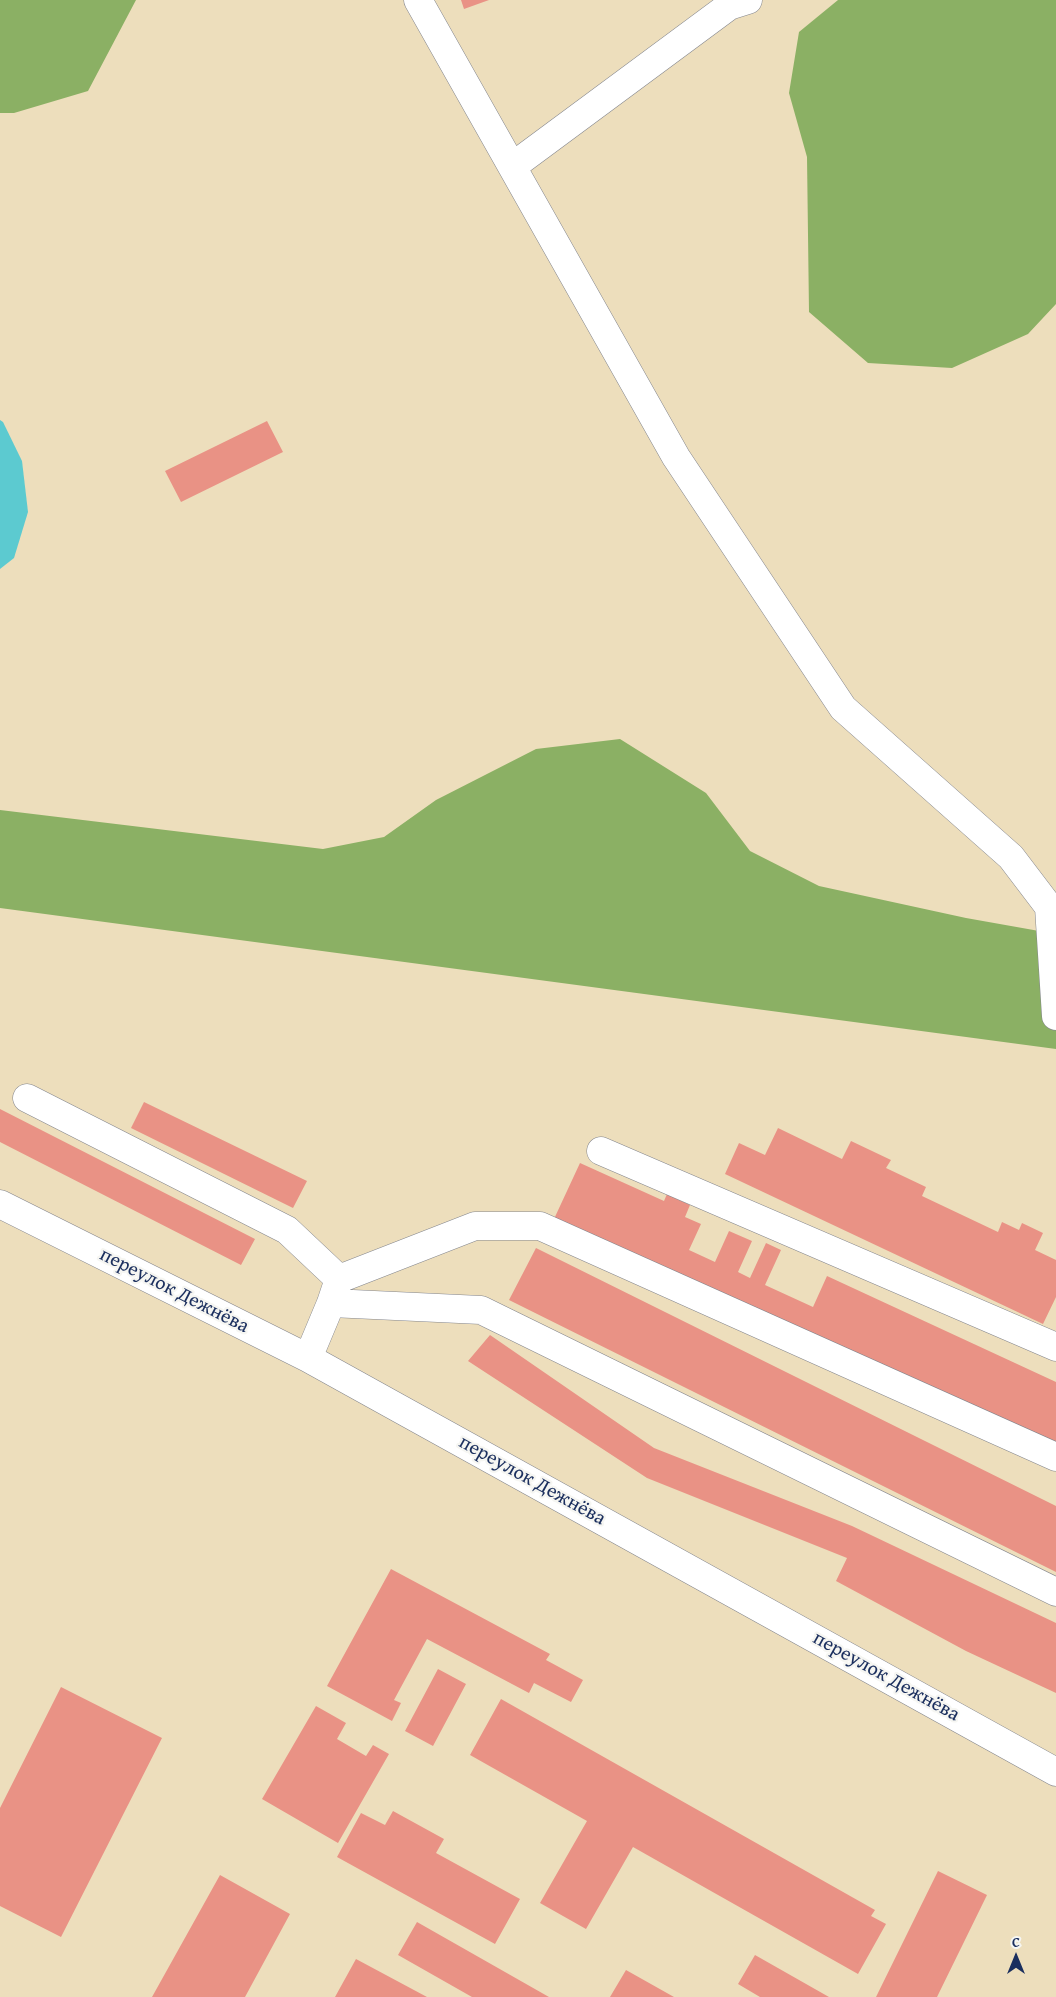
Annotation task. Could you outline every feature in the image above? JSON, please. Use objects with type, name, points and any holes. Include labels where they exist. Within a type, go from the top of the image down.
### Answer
[{"type":"street","points":[[418,0],[676,457],[843,708],[1011,857],[1049,907],[1056,1016]]},
{"type":"street","points":[[513,166],[730,6],[748,0]]},
{"type":"street","points":[[27,1098],[287,1230],[335,1291],[481,1310],[1056,1592]]},
{"type":"street","points":[[601,1151],[1056,1347]]},
{"type":"street","name":"переулок Дежнёва","points":[[0,1204],[308,1358],[1056,1772]]},
{"type":"street","points":[[308,1358],[335,1291],[475,1226],[540,1226],[1056,1457]]},
{"type":"green space","points":[[0,0],[136,0],[88,91],[14,113],[0,113]]},
{"type":"green space","points":[[838,0],[1056,0],[1056,304],[1028,334],[952,368],[868,363],[809,312],[807,157],[789,93],[799,32]]},
{"type":"green space","points":[[620,739],[706,793],[750,851],[819,886],[966,918],[1056,934],[1056,1049],[0,908],[0,810],[323,849],[384,837],[436,800],[536,749]]},
{"type":"water","points":[[0,420],[3,422],[22,461],[28,512],[14,558],[0,569]]},
{"type":"building","points":[[461,0],[489,0],[464,9]]},
{"type":"building","points":[[267,421],[283,452],[181,502],[165,471]]},
{"type":"building","points":[[144,1102],[307,1181],[293,1208],[131,1128]]},
{"type":"building","points":[[0,1109],[255,1239],[241,1265],[0,1142]]},
{"type":"building","points":[[778,1128],[842,1159],[851,1141],[891,1160],[886,1168],[926,1187],[922,1196],[998,1232],[1002,1222],[1019,1230],[1022,1223],[1043,1233],[1035,1250],[1056,1260],[1056,1297],[1043,1324],[725,1174],[739,1143],[765,1155]]},
{"type":"building","points":[[580,1163],[664,1201],[667,1194],[690,1205],[685,1217],[701,1224],[689,1250],[715,1262],[729,1231],[752,1241],[738,1272],[750,1278],[766,1243],[781,1250],[765,1285],[813,1307],[827,1276],[1056,1382],[1056,1450],[554,1219]]},
{"type":"building","points":[[536,1248],[1056,1506],[1056,1572],[509,1300]]},
{"type":"building","points":[[490,1335],[654,1448],[852,1526],[1056,1623],[1056,1693],[966,1651],[836,1581],[847,1558],[647,1478],[468,1361]]},
{"type":"building","points":[[391,1569],[550,1654],[546,1660],[583,1680],[571,1702],[534,1683],[529,1693],[427,1639],[394,1700],[401,1703],[392,1721],[327,1686]]},
{"type":"building","points":[[438,1669],[466,1684],[433,1746],[405,1731]]},
{"type":"building","points":[[61,1687],[162,1738],[61,1937],[0,1906],[0,1808]]},
{"type":"building","points":[[501,1699],[875,1910],[871,1916],[886,1924],[858,1974],[633,1847],[586,1929],[540,1903],[587,1821],[470,1755]]},
{"type":"building","points":[[316,1706],[346,1723],[337,1739],[366,1756],[373,1745],[389,1754],[338,1843],[262,1799]]},
{"type":"building","points":[[393,1811],[444,1839],[436,1853],[520,1899],[495,1944],[337,1857],[361,1813],[385,1825]]},
{"type":"building","points":[[938,1871],[987,1895],[937,1997],[876,1997]]},
{"type":"building","points":[[220,1875],[290,1914],[245,1997],[152,1997]]},
{"type":"building","points":[[417,1922],[549,1997],[472,1997],[398,1955]]},
{"type":"building","points":[[755,1955],[829,1997],[760,1997],[738,1984]]},
{"type":"building","points":[[356,1959],[427,1997],[335,1997]]},
{"type":"building","points":[[626,1970],[674,1997],[610,1997]]}]
